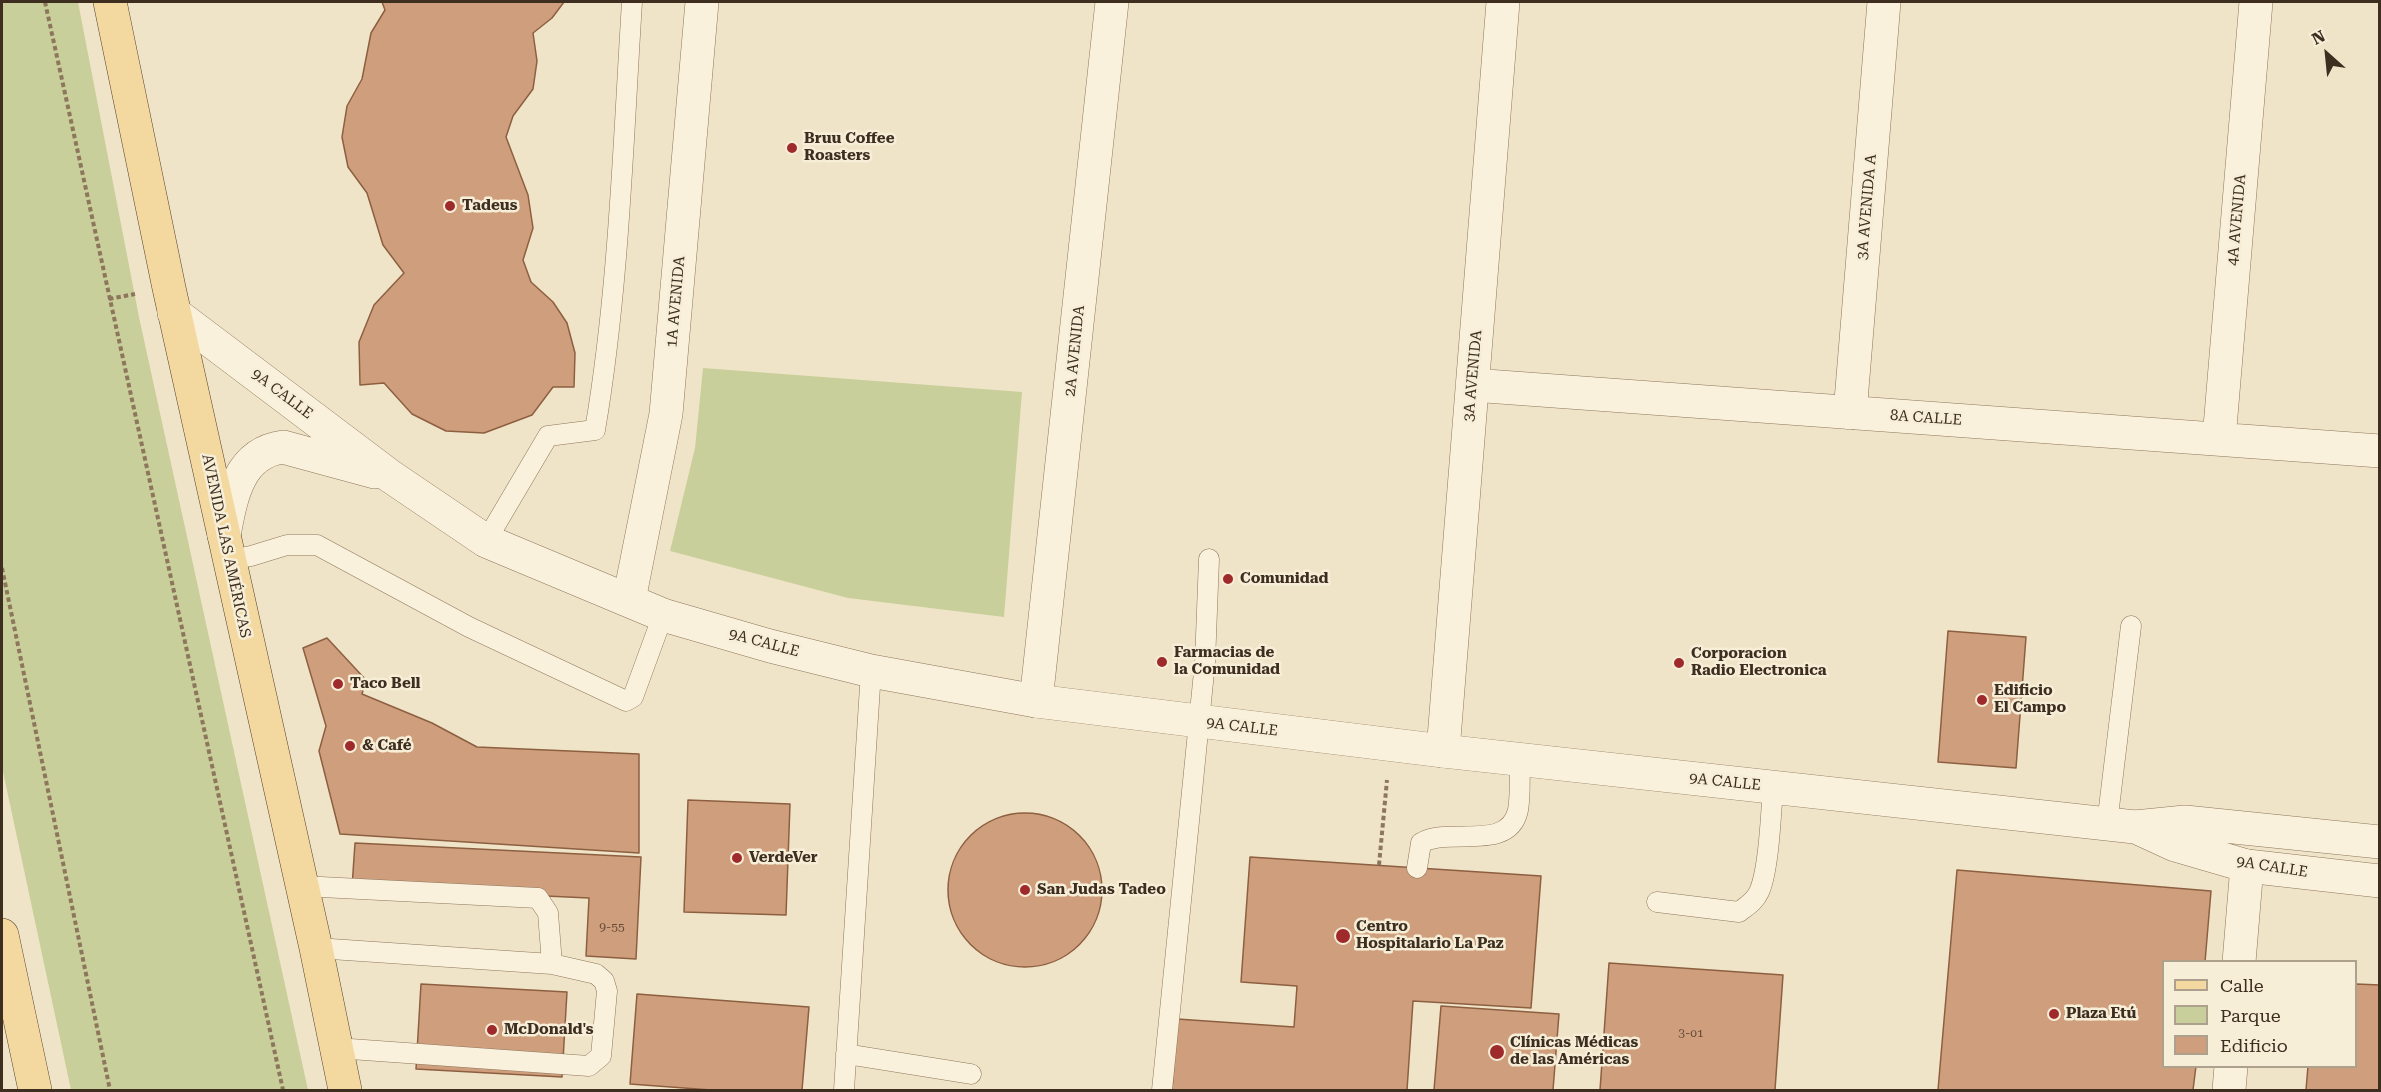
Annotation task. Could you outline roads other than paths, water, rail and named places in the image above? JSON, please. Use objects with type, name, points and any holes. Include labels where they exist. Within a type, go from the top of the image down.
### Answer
[{"type":"main road","name":"AVENIDA LAS AMÉRICAS","points":[[110,2],[174,313],[316,948],[345,1090]]},
{"type":"main road","points":[[2,935],[35,1090]]},
{"type":"street","name":"1A AVENIDA","points":[[629,600],[666,414],[702,2]]},
{"type":"street","name":"2A AVENIDA","points":[[1036,701],[1112,2]]},
{"type":"street","name":"3A AVENIDA","points":[[1443,751],[1503,2]]},
{"type":"street","name":"3A AVENIDA A","points":[[1850,413],[1884,2]]},
{"type":"street","name":"4A AVENIDA","points":[[2219,439],[2256,2]]},
{"type":"street","name":"9A CALLE","points":[[174,313],[390,476],[486,542],[663,615],[871,671],[1036,701],[1443,751],[2121,825],[2185,822],[2379,842]]},
{"type":"street","name":"8A CALLE","points":[[1472,386],[2379,451]]},
{"type":"street","name":"9A CALLE","points":[[226,548],[233,489],[256,457],[269,449],[283,447],[390,476]]},
{"type":"street","name":"9A CALLE","points":[[2121,825],[2175,845],[2247,866],[2379,881]]},
{"type":"street","points":[[2239,960],[2247,866],[2274,847],[2302,833]]},
{"type":"street","points":[[2229,1090],[2231,1068]]},
{"type":"lane","points":[[486,542],[548,436],[595,430],[603,380],[621,184],[632,2]]},
{"type":"lane","points":[[226,548],[251,556],[287,544],[317,545],[469,627],[626,701],[633,697],[663,615]]},
{"type":"lane","points":[[1162,1090],[1199,722],[1209,559]]},
{"type":"lane","points":[[2121,825],[2131,626]]},
{"type":"lane","points":[[844,1090],[871,671]]},
{"type":"lane","points":[[1417,868],[1421,843],[1428,839],[1438,836],[1491,836],[1505,830],[1517,813],[1520,759]]},
{"type":"lane","points":[[1657,902],[1739,912],[1752,902],[1760,890],[1768,842],[1773,787]]},
{"type":"lane","points":[[301,886],[538,898],[548,913],[552,964]]},
{"type":"lane","points":[[316,948],[552,964],[596,974],[604,981],[607,991],[602,1056],[589,1066],[336,1048]]},
{"type":"lane","points":[[846,1054],[971,1074]]},
{"type":"place","name":"Bruu Coffee Roasters","points":[[792,148]]},
{"type":"place","name":"Tadeus","points":[[450,206]]},
{"type":"place","name":"Comunidad","points":[[1228,579]]},
{"type":"place","name":"Farmacias de la Comunidad","points":[[1162,662]]},
{"type":"place","name":"Corporacion Radio Electronica","points":[[1679,663]]},
{"type":"place","name":"Taco Bell","points":[[338,684]]},
{"type":"place","name":"Edificio El Campo","points":[[1982,700]]},
{"type":"place","name":"& Café","points":[[350,746]]},
{"type":"place","name":"VerdeVer","points":[[737,858]]},
{"type":"place","name":"San Judas Tadeo","points":[[1025,890]]},
{"type":"place","name":"Centro Hospitalario La Paz","points":[[1343,936]]},
{"type":"place","name":"Plaza Etú","points":[[2054,1014]]},
{"type":"place","name":"McDonald's","points":[[492,1030]]},
{"type":"place","name":"Clínicas Médicas de las Américas","points":[[1497,1052]]}]
